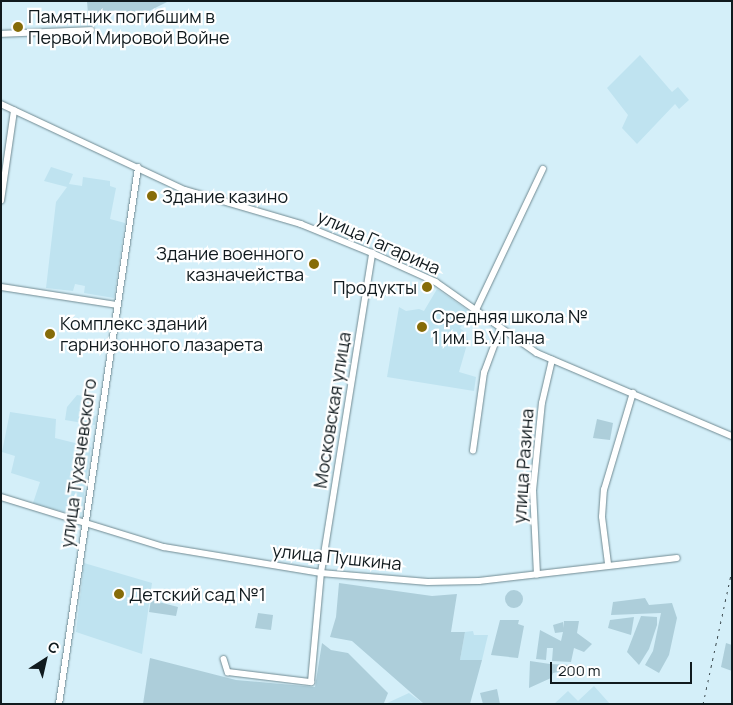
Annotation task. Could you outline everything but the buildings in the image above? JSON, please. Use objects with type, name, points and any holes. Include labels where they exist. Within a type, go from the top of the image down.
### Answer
[{"type":"street","points":[[1,34],[90,30]]},
{"type":"street","name":"улица Гагарина","points":[[1,104],[185,190],[302,224],[372,252],[436,282],[500,330],[552,360],[732,436]]},
{"type":"street","points":[[1,200],[14,110]]},
{"type":"street","name":"улица Тухачевского","points":[[59,704],[84,523],[138,168]]},
{"type":"street","points":[[475,312],[543,169]]},
{"type":"street","name":"Московская улица","points":[[224,659],[228,672],[311,682],[321,572],[372,252]]},
{"type":"street","points":[[1,287],[117,305]]},
{"type":"street","points":[[473,451],[484,373],[500,330]]},
{"type":"street","name":"улица Разина","points":[[537,575],[533,491],[546,381],[552,360]]},
{"type":"street","points":[[608,564],[602,517],[604,490],[633,393]]},
{"type":"street","name":"улица Пушкина","points":[[1,497],[164,547],[321,572],[428,582],[479,581],[537,575],[608,564],[677,558]]},
{"type":"shaded area","points":[[87,1],[169,1],[149,11],[88,14]]},
{"type":"shaded area","points":[[640,55],[672,92],[678,87],[689,100],[679,109],[675,104],[637,144],[622,128],[628,115],[607,88]]},
{"type":"shaded area","points":[[51,167],[73,174],[69,184],[82,186],[83,177],[110,181],[110,186],[116,188],[110,219],[125,223],[114,298],[84,293],[85,286],[75,284],[73,291],[46,288],[56,202],[67,187],[44,181]]},
{"type":"shaded area","points":[[437,289],[472,313],[460,328],[467,334],[468,341],[459,372],[476,377],[474,391],[387,377],[399,307],[406,311],[419,309],[424,311]]},
{"type":"shaded area","points":[[77,395],[90,397],[86,414],[96,416],[95,425],[65,420],[67,407]]},
{"type":"shaded area","points":[[10,412],[56,419],[55,438],[91,447],[81,517],[33,503],[40,482],[11,473],[15,456],[2,452]]},
{"type":"shaded area","points":[[597,419],[613,423],[610,440],[593,438]]},
{"type":"shaded area","points":[[84,563],[152,583],[142,654],[76,632]]},
{"type":"shaded area","points":[[339,583],[432,596],[457,594],[451,632],[465,632],[460,660],[482,660],[470,704],[424,704],[352,641],[330,637],[336,617]]},
{"type":"shaded area","points":[[514,590],[521,592],[523,599],[521,606],[514,608],[507,606],[505,599],[507,592]]},
{"type":"shaded area","points":[[645,598],[649,605],[672,603],[677,618],[669,655],[659,673],[645,665],[653,651],[661,613],[611,615],[613,602]]},
{"type":"shaded area","points":[[151,600],[178,607],[176,616],[149,612]]},
{"type":"shaded area","points":[[258,613],[273,615],[271,630],[255,628]]},
{"type":"shaded area","points":[[641,616],[657,617],[657,625],[649,649],[639,665],[627,652]]},
{"type":"shaded area","points":[[634,617],[631,635],[608,628],[610,620]]},
{"type":"shaded area","points":[[500,620],[519,620],[518,624],[524,626],[518,658],[491,655]]},
{"type":"shaded area","points":[[564,621],[579,621],[577,633],[592,644],[584,652],[574,648],[571,662],[552,661],[553,648],[547,648],[546,660],[536,659],[540,630],[561,641],[563,632],[555,633],[553,625],[563,622],[563,628]]},
{"type":"shaded area","points":[[473,631],[474,635],[488,635],[482,660],[460,660],[465,632]]},
{"type":"shaded area","points":[[322,643],[331,650],[348,653],[388,693],[384,703],[143,704],[150,658],[236,680],[315,687]]},
{"type":"shaded area","points":[[726,643],[732,645],[732,671],[721,667]]},
{"type":"shaded area","points":[[530,661],[569,665],[563,671],[553,673],[551,678],[529,688]]},
{"type":"shaded area","points":[[594,686],[610,704],[554,704],[568,691],[578,701]]},
{"type":"shaded area","points":[[497,689],[500,704],[483,704],[480,693]]},
{"type":"shaded area","points":[[409,693],[424,704],[385,704]]},
{"type":"railway","points":[[703,704],[732,570]]},
{"type":"place","name":"Памятник погибшим в Первой Мировой Войне","points":[[18,27]]},
{"type":"place","name":"Здание казино","points":[[152,196]]},
{"type":"place","name":"Здание военного казначейства","points":[[314,264]]},
{"type":"place","name":"Продукты","points":[[427,287]]},
{"type":"place","name":"Средняя школа № 1 им. В.У.Пана","points":[[422,327]]},
{"type":"place","name":"Комплекс зданий гарнизонного лазарета","points":[[50,334]]},
{"type":"place","name":"Детский сад №1","points":[[119,594]]}]
